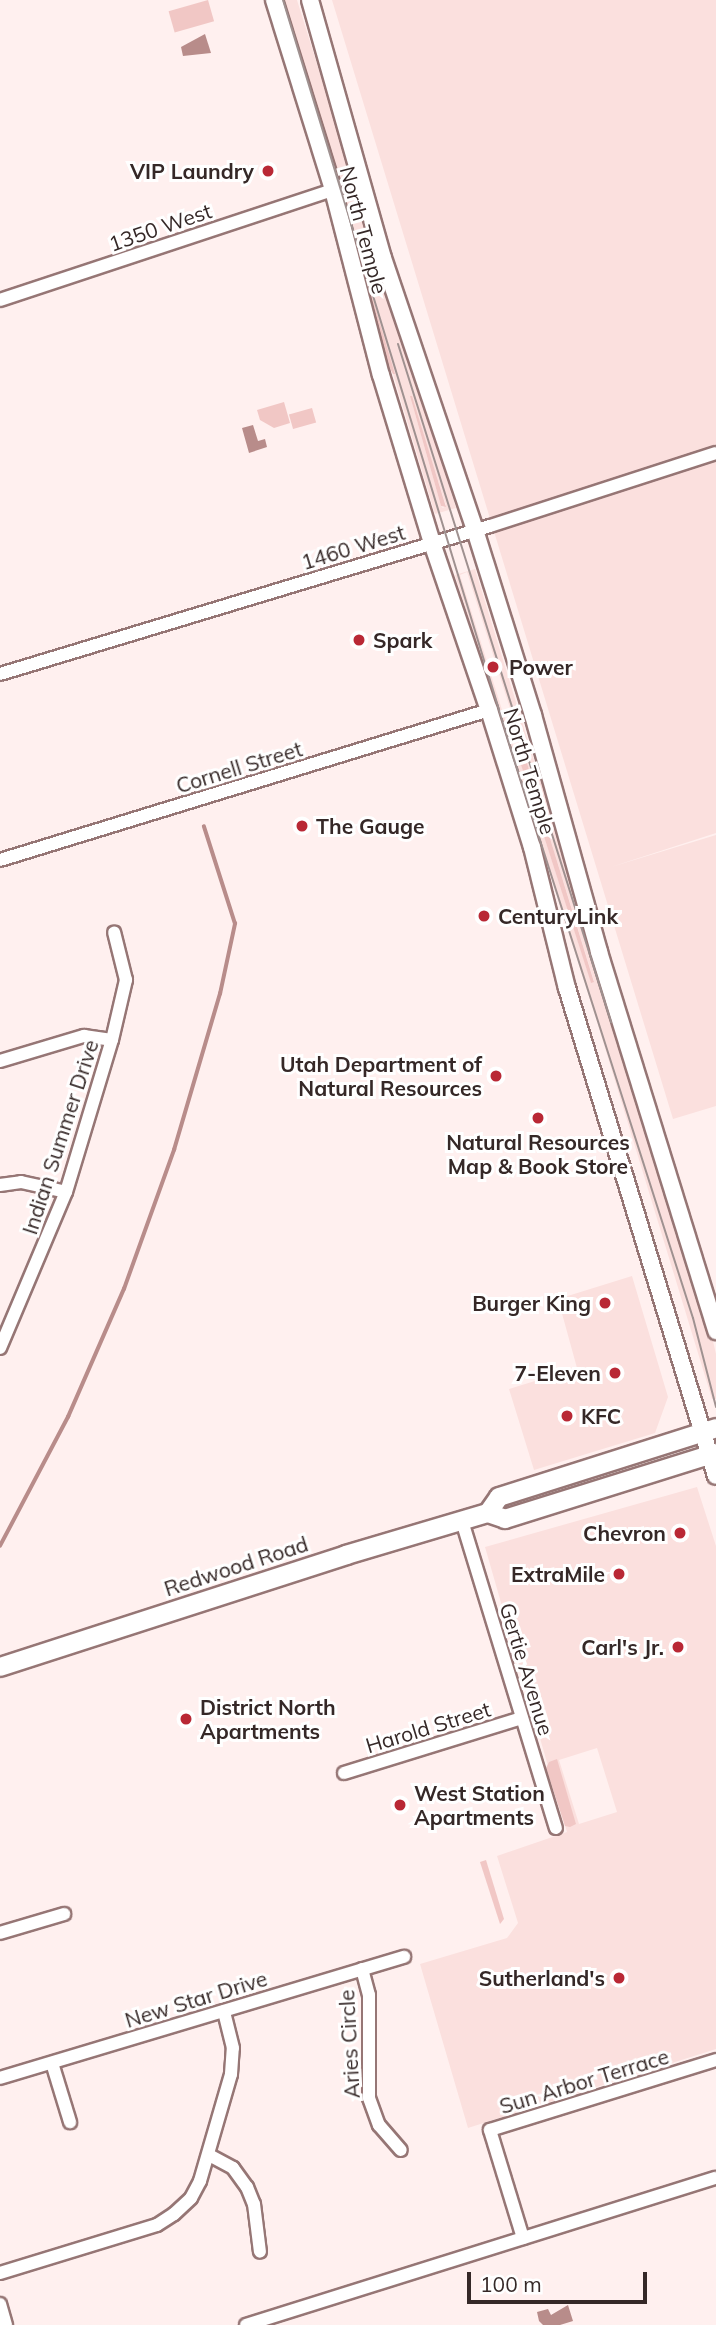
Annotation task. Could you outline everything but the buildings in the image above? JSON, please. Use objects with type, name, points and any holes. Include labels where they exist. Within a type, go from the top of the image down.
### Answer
[{"type":"main road","name":"North Temple","points":[[274,0],[332,190],[381,375],[432,543],[532,847],[567,988],[710,1430],[716,1476]]},
{"type":"main road","name":"North Temple","points":[[310,0],[403,323],[475,530],[533,715],[599,952],[716,1331]]},
{"type":"main road","name":"Redwood Road","points":[[488,1513],[499,1497],[710,1430]]},
{"type":"main road","name":"Redwood Road","points":[[0,1667],[241,1588],[488,1513],[505,1519],[713,1454]]},
{"type":"street","name":"1350 West","points":[[0,300],[332,190]]},
{"type":"street","name":"1460 West","points":[[0,674],[475,530],[716,453]]},
{"type":"street","name":"Cornell Street","points":[[0,860],[489,710]]},
{"type":"street","name":"Indian Summer Drive","points":[[0,1348],[5,1326],[66,1192],[113,1040],[127,980],[114,932]]},
{"type":"street","points":[[0,1061],[84,1036],[113,1040]]},
{"type":"street","points":[[0,1185],[31,1183],[66,1192]]},
{"type":"street","name":"Gertie Avenue","points":[[463,1521],[556,1828]]},
{"type":"street","name":"Harold Street","points":[[344,1773],[522,1718]]},
{"type":"street","points":[[0,1933],[64,1914]]},
{"type":"street","name":"New Star Drive","points":[[0,2078],[404,1957]]},
{"type":"street","name":"Aries Circle","points":[[362,1969],[369,1995],[369,2098],[379,2125],[401,2150]]},
{"type":"street","points":[[0,2273],[166,2220],[191,2198],[209,2155],[232,2065],[233,2048],[224,2011]]},
{"type":"street","name":"Sun Arbor Terrace","points":[[523,2238],[490,2130],[716,2060]]},
{"type":"street","points":[[52,2063],[70,2122]]},
{"type":"street","points":[[209,2155],[233,2168],[247,2187],[254,2204],[260,2252]]},
{"type":"street","points":[[246,2325],[716,2178]]},
{"type":"street","points":[[0,2304],[6,2325]]},
{"type":"shaded area","points":[[208,0],[214,21],[175,32],[169,11]]},
{"type":"shaded area","points":[[281,0],[297,0],[456,508],[435,514]],"holes":[[[410,396],[446,505],[443,508],[441,506]]]},
{"type":"shaded area","points":[[332,0],[716,0],[716,833],[611,867],[716,835],[716,1106],[673,1119]]},
{"type":"shaded area","points":[[205,34],[211,53],[183,56],[181,47]]},
{"type":"shaded area","points":[[349,219],[395,374],[381,352]]},
{"type":"shaded area","points":[[412,396],[446,507],[441,506]]},
{"type":"shaded area","points":[[284,402],[290,423],[274,428],[260,420],[257,410]]},
{"type":"shaded area","points":[[312,408],[316,422],[293,429],[289,415]]},
{"type":"shaded area","points":[[253,425],[258,441],[265,439],[267,447],[249,453],[242,428]]},
{"type":"shaded area","points":[[475,569],[713,1341],[716,1354],[716,1399],[712,1399],[598,1025],[455,575]],"holes":[[[467,572],[525,756],[517,758],[460,575]],[[527,763],[594,981],[591,982],[521,765]]]},
{"type":"shaded area","points":[[527,763],[594,982],[591,983],[521,765]]},
{"type":"shaded area","points":[[632,1276],[668,1397],[655,1433],[534,1470],[509,1389],[577,1368],[558,1299]]},
{"type":"shaded area","points":[[697,1487],[716,1546],[716,2049],[468,2128],[420,1964],[507,1938],[518,1923],[497,1856],[567,1832],[485,1547]],"holes":[[[597,1748],[617,1812],[579,1824],[559,1760]]]},
{"type":"shaded area","points":[[557,1759],[576,1824],[570,1827],[565,1826],[546,1768],[549,1762]]},
{"type":"shaded area","points":[[486,1860],[504,1919],[500,1924],[480,1862]]},
{"type":"shaded area","points":[[568,2305],[573,2321],[560,2325],[543,2325],[539,2321],[537,2312],[548,2309],[551,2315]]},
{"type":"waterway","points":[[0,1546],[68,1417],[124,1289],[174,1150],[220,994],[235,924],[204,827]]},
{"type":"tram line","points":[[283,0],[515,762],[693,1318],[716,1407]]},
{"type":"tram line","points":[[398,344],[611,1022]]},
{"type":"place","name":"VIP Laundry","points":[[268,171]]},
{"type":"place","name":"Spark","points":[[359,640]]},
{"type":"place","name":"Power","points":[[493,667]]},
{"type":"place","name":"The Gauge","points":[[302,826]]},
{"type":"place","name":"CenturyLink","points":[[484,916]]},
{"type":"place","name":"Utah Department of Natural Resources","points":[[496,1076]]},
{"type":"place","name":"Natural Resources Map & Book Store","points":[[538,1118]]},
{"type":"place","name":"Burger King","points":[[605,1303]]},
{"type":"place","name":"7-Eleven","points":[[615,1373]]},
{"type":"place","name":"KFC","points":[[567,1416]]},
{"type":"place","name":"Chevron","points":[[680,1533]]},
{"type":"place","name":"ExtraMile","points":[[619,1574]]},
{"type":"place","name":"Carl's Jr.","points":[[678,1647]]},
{"type":"place","name":"District North Apartments","points":[[186,1719]]},
{"type":"place","name":"West Station Apartments","points":[[400,1805]]},
{"type":"place","name":"Sutherland's","points":[[619,1978]]}]
